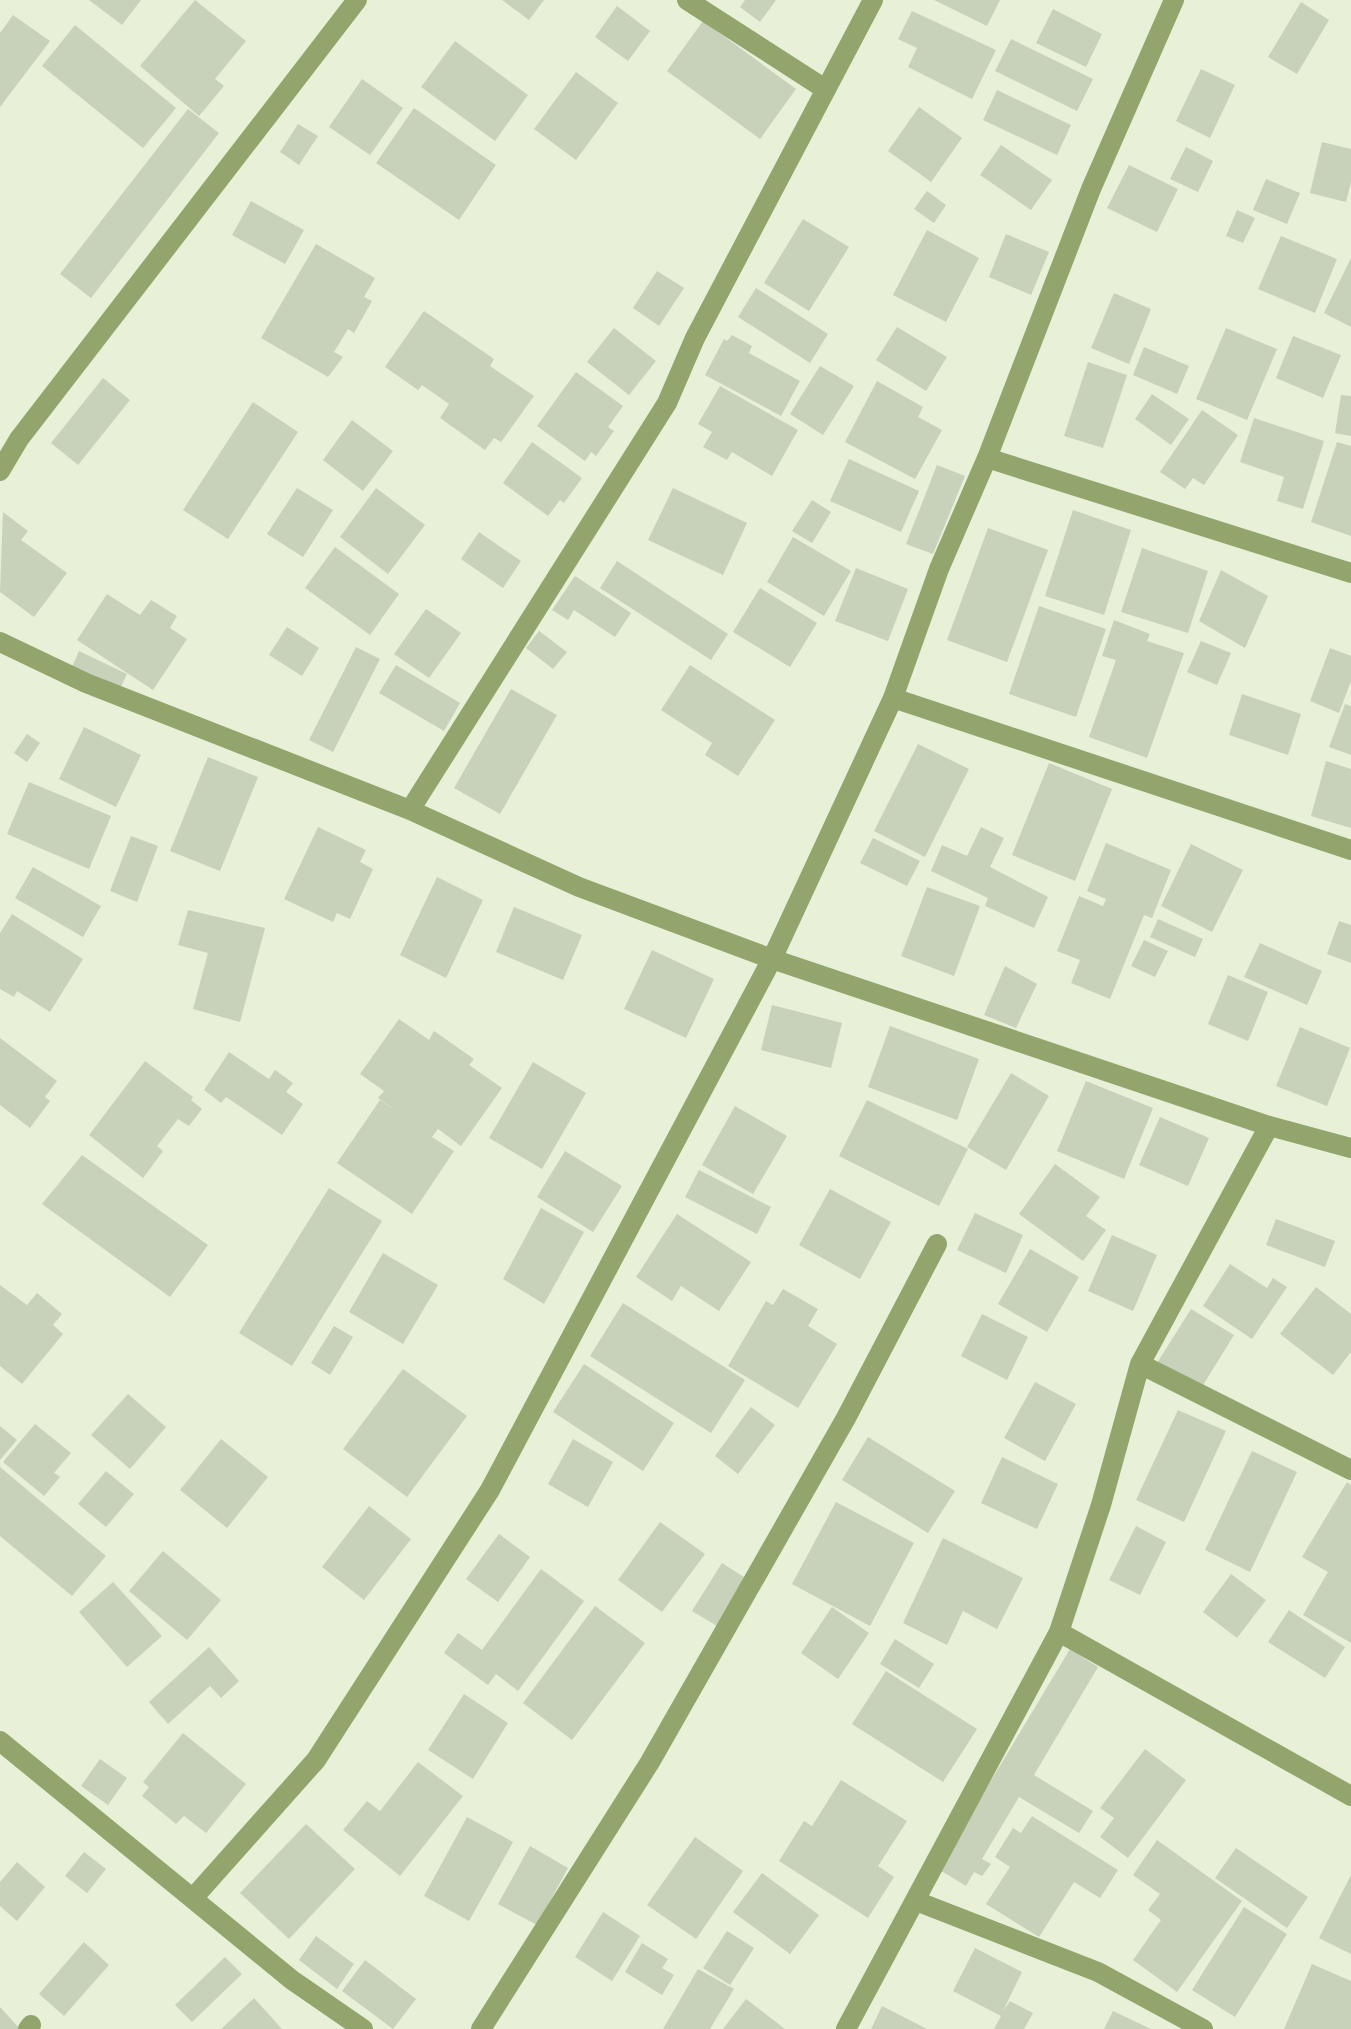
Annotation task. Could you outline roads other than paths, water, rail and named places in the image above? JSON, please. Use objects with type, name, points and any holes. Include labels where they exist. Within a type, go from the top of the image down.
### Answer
[{"type":"street","points":[[0,471],[28,427],[357,0]]},
{"type":"street","points":[[687,0],[825,89]]},
{"type":"street","points":[[410,810],[660,415],[695,338],[873,0]]},
{"type":"street","points":[[194,1897],[316,1760],[490,1490],[772,959],[893,698],[939,569],[987,458],[1091,189],[1174,0]]},
{"type":"street","points":[[987,458],[1351,573]]},
{"type":"street","points":[[0,642],[86,683],[410,810],[579,887],[772,959],[1269,1126],[1351,1148]]},
{"type":"street","points":[[893,698],[1351,850]]},
{"type":"street","points":[[846,2029],[1059,1632],[1101,1505],[1140,1364],[1269,1126]]},
{"type":"street","points":[[481,2029],[650,1762],[846,1418],[937,1244]]},
{"type":"street","points":[[1140,1364],[1351,1470]]},
{"type":"street","points":[[1059,1632],[1351,1796]]},
{"type":"street","points":[[0,1741],[292,1980],[363,2029]]},
{"type":"street","points":[[916,1901],[1098,1972],[1203,2029]]}]
